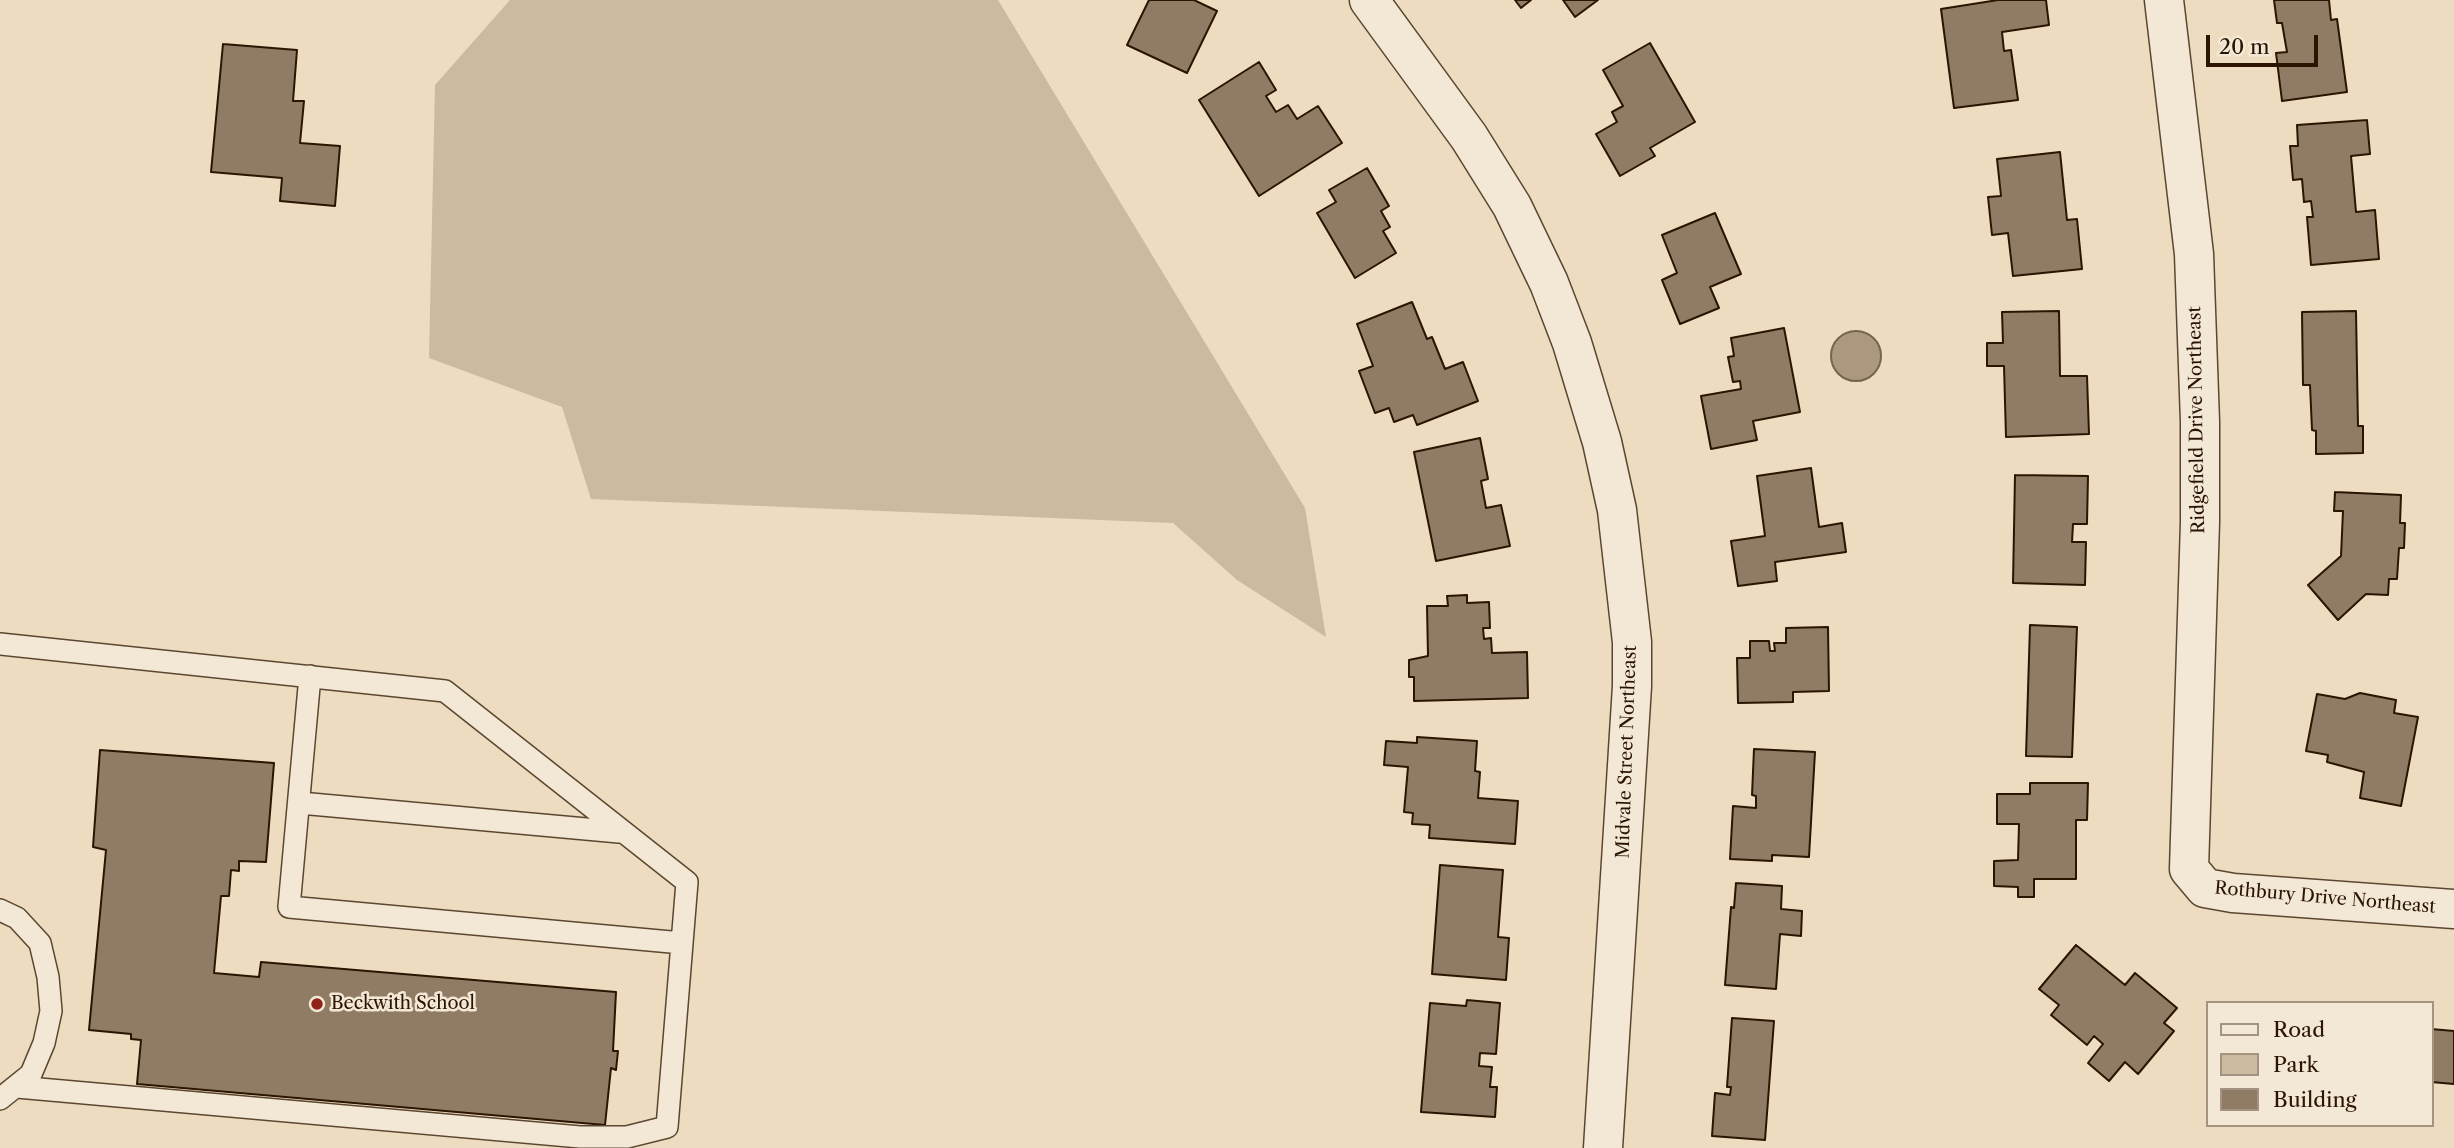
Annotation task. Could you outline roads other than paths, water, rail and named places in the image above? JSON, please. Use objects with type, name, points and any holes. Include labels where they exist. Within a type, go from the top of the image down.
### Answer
[{"type":"street","name":"Midvale Street Northeast","points":[[1369,0],[1469,137],[1512,206],[1549,283],[1572,343],[1602,442],[1617,510],[1632,642],[1632,686],[1603,1148]]},
{"type":"street","name":"Ridgefield Drive Northeast","points":[[2164,0],[2194,254],[2199,404],[2200,522],[2189,842]]},
{"type":"street","name":"Rothbury Drive Northeast","points":[[2189,842],[2189,869],[2205,888],[2233,893],[2454,909]]},
{"type":"lane","points":[[0,644],[445,691],[619,832],[687,882],[667,1127],[627,1138],[580,1137],[8,1093]]},
{"type":"lane","points":[[310,676],[289,907],[682,943]]},
{"type":"lane","points":[[300,803],[619,832]]},
{"type":"lane","points":[[0,910],[18,918],[40,943],[48,976],[51,1011],[44,1043],[31,1074],[8,1093]]},
{"type":"place","name":"Beckwith School","points":[[317,1004]]}]
